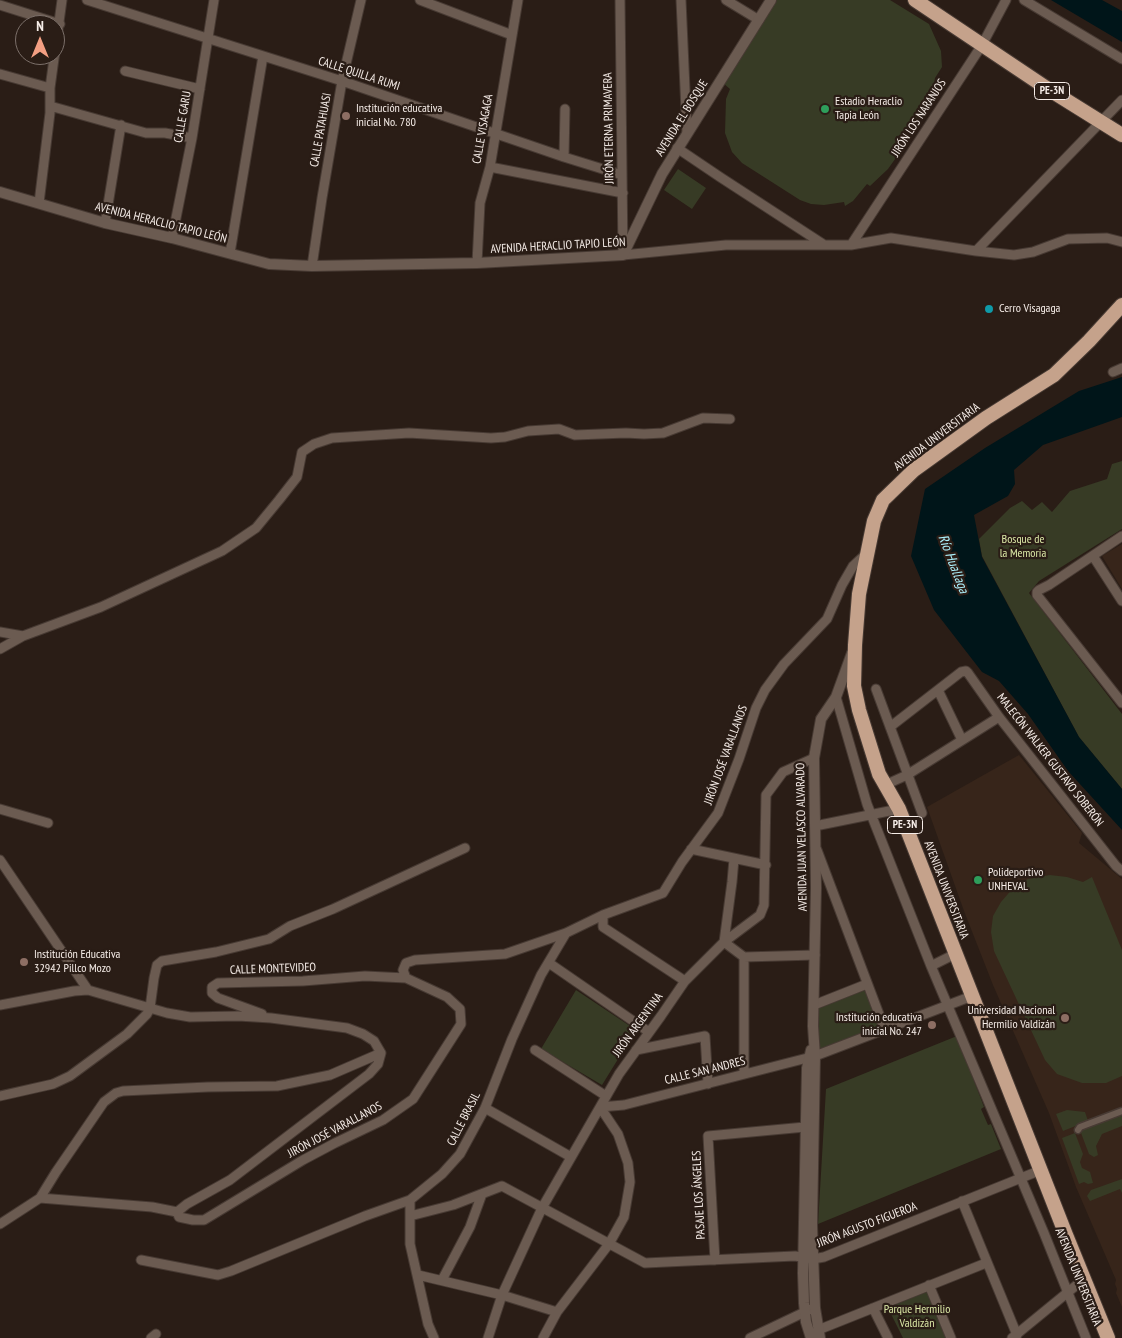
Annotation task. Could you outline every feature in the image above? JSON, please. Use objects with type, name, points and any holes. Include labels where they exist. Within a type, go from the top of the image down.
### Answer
[{"type":"highway","name":"PE-3N","points":[[915,0],[1122,136]]},
{"type":"highway","name":"AVENIDA UNIVERSITARIA","points":[[1108,1338],[899,809],[879,774],[859,710],[854,686],[859,594],[874,521],[883,500],[914,470],[986,418],[1054,375],[1122,305]]},
{"type":"street","points":[[61,15],[62,0]]},
{"type":"street","name":"CALLE QUILLA RUMI","points":[[87,0],[342,81],[495,134],[622,175]]},
{"type":"street","name":"CALLE GARU","points":[[172,238],[192,138],[214,0]]},
{"type":"street","name":"CALLE PATAHUASI","points":[[312,266],[342,81],[361,0]]},
{"type":"street","points":[[420,0],[512,35]]},
{"type":"street","name":"CALLE VISAGAGA","points":[[477,263],[480,202],[490,167],[518,0]]},
{"type":"street","name":"JIRÓN ETERNA PRIMAVERA","points":[[620,0],[623,255]]},
{"type":"street","points":[[681,0],[687,133]]},
{"type":"street","points":[[726,0],[759,20]]},
{"type":"street","name":"AVENIDA EL BOSQUE","points":[[623,255],[662,174],[677,148],[772,0]]},
{"type":"street","points":[[1024,0],[1122,59]]},
{"type":"street","name":"JIRÓN LOS NARANJOS","points":[[851,245],[982,44],[1005,1]]},
{"type":"street","points":[[0,5],[32,15]]},
{"type":"street","points":[[230,253],[263,56]]},
{"type":"street","points":[[39,203],[54,65]]},
{"type":"street","points":[[125,71],[200,89]]},
{"type":"street","points":[[0,74],[50,88]]},
{"type":"street","points":[[976,251],[1122,100]]},
{"type":"street","points":[[50,106],[146,132],[192,138]]},
{"type":"street","points":[[564,109],[564,157]]},
{"type":"street","points":[[105,223],[121,125]]},
{"type":"street","points":[[677,148],[824,245]]},
{"type":"street","points":[[490,167],[623,193]]},
{"type":"street","name":"AVENIDA HERACLIO TAPIO LEÓN","points":[[0,192],[105,223],[172,238],[269,264],[312,266],[477,263],[623,255],[726,245],[851,245],[891,238],[976,251],[1014,254],[1034,252],[1068,239],[1107,238],[1122,242]]},
{"type":"street","points":[[1113,372],[1122,368]]},
{"type":"street","points":[[0,649],[22,636],[101,607],[222,551],[256,528],[297,476],[302,452],[314,444],[332,438],[409,433],[491,438],[560,429],[575,434],[644,434],[663,433],[703,418],[730,419]]},
{"type":"street","points":[[1122,536],[1037,592],[1039,600],[1122,703]]},
{"type":"street","name":"JIRÓN JOSÉ VARALLANOS","points":[[381,1053],[378,1064],[369,1074],[230,1180],[186,1204],[177,1212],[179,1217],[204,1220],[303,1160],[383,1120],[413,1099],[461,1024],[460,1009],[447,997],[406,978],[403,970],[406,963],[415,960],[505,954],[566,933],[603,915],[663,893],[718,813],[756,708],[765,690],[784,664],[828,620],[842,585],[853,566],[867,554]]},
{"type":"street","points":[[1093,556],[1122,601]]},
{"type":"street","points":[[0,632],[22,636]]},
{"type":"street","name":"AVENIDA JUAN VELASCO ALVARADO","points":[[808,1258],[815,955],[816,846],[814,758],[822,719],[836,696],[855,645]]},
{"type":"street","name":"MALECÓN WALKER GUSTAVO SOBERÓN","points":[[938,690],[964,671],[968,673],[999,717],[1116,866],[1122,871]]},
{"type":"street","points":[[876,689],[922,813]]},
{"type":"street","points":[[890,727],[938,690],[962,740]]},
{"type":"street","name":"AVENIDA UNIVERSITARIA","points":[[836,696],[867,804],[931,966],[1086,1338]]},
{"type":"street","points":[[885,786],[907,775],[999,717]]},
{"type":"street","name":"JIRÓN ARGENTINA","points":[[488,1338],[502,1295],[542,1208],[619,1074],[685,981],[724,942],[760,915],[764,905],[766,799],[768,791],[783,772],[814,758]]},
{"type":"street","points":[[0,809],[48,822]]},
{"type":"street","points":[[815,826],[899,809]]},
{"type":"street","points":[[816,846],[885,1030]]},
{"type":"street","points":[[0,1096],[53,1084],[70,1076],[127,1034],[144,1018],[150,1008],[157,965],[162,961],[216,952],[269,939],[290,926],[333,909],[465,848]]},
{"type":"street","points":[[691,850],[766,865]]},
{"type":"street","points":[[0,860],[88,990]]},
{"type":"street","points":[[734,860],[724,942],[744,957],[815,955]]},
{"type":"street","points":[[603,915],[603,927],[685,981]]},
{"type":"street","name":"CALLE BRASIL","points":[[410,1200],[442,1174],[460,1154],[485,1108],[512,1039],[541,975],[566,933]]},
{"type":"street","points":[[931,966],[955,954]]},
{"type":"street","points":[[744,957],[744,1074]]},
{"type":"street","points":[[549,963],[649,1032]]},
{"type":"street","name":"CALLE MONTEVIDEO","points":[[271,1018],[218,998],[212,993],[212,988],[218,983],[303,981],[365,976],[406,978]]},
{"type":"street","points":[[814,1005],[867,984]]},
{"type":"street","points":[[0,1005],[88,990],[167,1013],[190,1017],[238,1016],[271,1018],[346,1028],[364,1034],[374,1041],[381,1053],[330,1075],[277,1086],[208,1087],[123,1091],[116,1093],[104,1102],[40,1198],[0,1224]]},
{"type":"street","name":"CALLE SAN ANDRES","points":[[600,1107],[624,1105],[812,1057],[972,996]]},
{"type":"street","points":[[636,1050],[705,1036],[708,1084]]},
{"type":"street","points":[[535,1050],[606,1096]]},
{"type":"street","name":"AVENIDA JUAN VELASCO ALVARADO","points":[[811,1338],[805,1127],[807,1068],[812,1057]]},
{"type":"street","points":[[543,1338],[556,1312],[609,1244],[624,1217],[630,1182],[628,1163],[618,1134],[600,1107]]},
{"type":"street","points":[[485,1108],[571,1157]]},
{"type":"street","points":[[1078,1130],[1080,1126],[1122,1111]]},
{"type":"street","name":"PASAJE LOS ÁNGELES","points":[[715,1260],[708,1136],[805,1127]]},
{"type":"street","name":"JIRÓN AGUSTO FIGUEROA","points":[[482,1194],[502,1186],[645,1263],[795,1256],[808,1258],[824,1257],[1041,1170]]},
{"type":"street","points":[[410,1216],[453,1205],[482,1194]]},
{"type":"street","points":[[442,1280],[470,1227],[482,1194]]},
{"type":"street","points":[[40,1198],[177,1212]]},
{"type":"street","points":[[141,1260],[218,1275],[410,1200],[410,1244],[428,1324],[434,1338]]},
{"type":"street","points":[[962,1201],[1015,1336],[1084,1279]]},
{"type":"street","points":[[819,1334],[874,1308],[986,1263]]},
{"type":"street","points":[[418,1275],[502,1295],[556,1312]]},
{"type":"street","points":[[929,1285],[952,1338]]},
{"type":"street","points":[[874,1308],[888,1338]]},
{"type":"street","points":[[750,1338],[810,1310]]},
{"type":"street","name":"AVENIDA JUAN VELASCO ALVARADO","points":[[810,1310],[819,1334]]},
{"type":"shaded area","points":[[1122,544],[1122,589],[1102,556]]},
{"type":"shaded area","name":"Universidad Nacional Hermilio Valdizán","points":[[1019,755],[1082,833],[1079,843],[1122,879],[1122,1307],[1116,1293],[1116,1280],[1076,1187],[1049,1113],[993,985],[927,807]]},
{"type":"green space","name":"Estadio Heraclio Tapia León","points":[[777,0],[890,0],[929,24],[941,51],[942,67],[935,78],[932,94],[915,131],[888,169],[870,186],[867,184],[853,201],[845,206],[844,202],[824,205],[811,204],[800,200],[742,163],[732,152],[725,133],[726,99],[730,89],[723,83]]},
{"type":"green space","points":[[678,169],[706,188],[692,209],[664,190]]},
{"type":"green space","name":"Bosque de la Memoria","points":[[1122,461],[1122,529],[1039,581],[1029,593],[1122,714],[1122,789],[1079,737],[982,556],[979,539],[1010,508],[1022,501],[1032,510],[1042,502],[1052,512],[1070,491],[1107,479],[1112,464]]},
{"type":"green space","points":[[1050,875],[1067,877],[1083,882],[1092,877],[1122,950],[1122,1076],[1106,1083],[1082,1083],[1057,1074],[1045,1060],[994,951],[991,932],[993,916],[1001,902],[1014,887],[1028,879]]},
{"type":"green space","points":[[864,987],[882,1026],[814,1052],[817,1006]]},
{"type":"green space","points":[[576,990],[636,1030],[602,1085],[541,1049]]},
{"type":"green space","points":[[957,1036],[984,1107],[981,1109],[988,1125],[991,1124],[1001,1149],[818,1224],[826,1089]]},
{"type":"green space","points":[[1067,1110],[1085,1112],[1088,1121],[1063,1131],[1056,1114]]},
{"type":"green space","points":[[1122,1114],[1122,1126],[1102,1134],[1096,1146],[1098,1155],[1094,1157],[1089,1154],[1081,1133],[1083,1129]]},
{"type":"green space","points":[[1075,1133],[1083,1154],[1080,1162],[1082,1168],[1090,1172],[1093,1183],[1088,1184],[1084,1182],[1079,1184],[1062,1138]]},
{"type":"green space","points":[[1122,1179],[1122,1193],[1120,1189],[1090,1201],[1087,1196],[1091,1190]]},
{"type":"green space","name":"Parque Hermilio Valdizán","points":[[927,1289],[948,1338],[903,1338],[888,1308]]},
{"type":"water","points":[[1051,0],[1102,0],[1122,11],[1122,42]]},
{"type":"water","name":"Río Huallaga","points":[[1122,377],[1122,417],[1043,445],[1014,470],[1015,484],[1008,496],[974,515],[982,557],[1079,737],[1122,789],[1122,830],[1068,771],[1028,714],[999,681],[982,672],[934,610],[911,556],[925,489],[985,448],[1079,391]]},
{"type":"place","name":"Estadio Heraclio Tapia León","points":[[825,109]]},
{"type":"place","name":"Institución educativa inicial No. 780","points":[[346,116]]},
{"type":"place","name":"Cerro Visagaga","points":[[989,309]]},
{"type":"place","name":"Polideportivo UNHEVAL","points":[[978,880]]},
{"type":"place","name":"Institución Educativa 32942 Pillco Mozo","points":[[24,962]]},
{"type":"place","name":"Universidad Nacional Hermilio Valdizán","points":[[1065,1018]]},
{"type":"place","name":"Institución educativa inicial No. 247","points":[[932,1025]]}]
